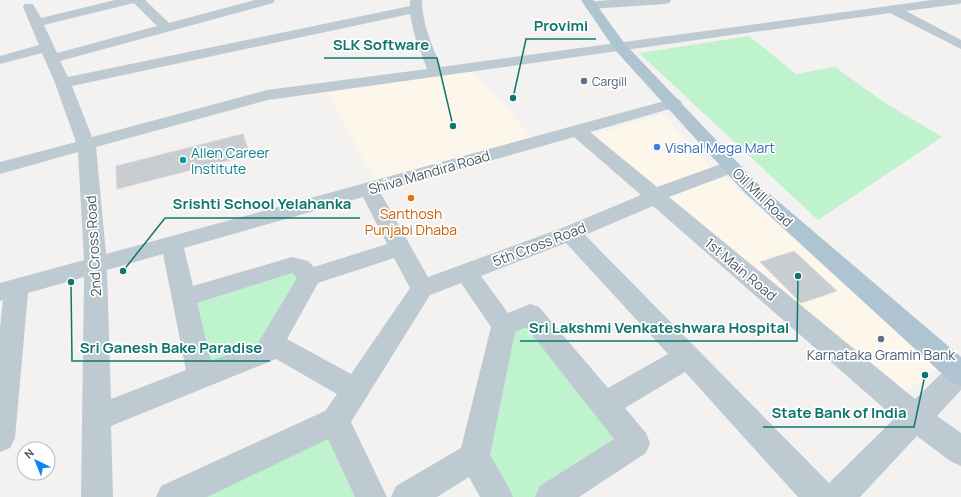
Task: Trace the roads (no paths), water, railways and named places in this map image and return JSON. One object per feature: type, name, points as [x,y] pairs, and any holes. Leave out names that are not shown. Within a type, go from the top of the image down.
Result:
[{"type":"main road","name":"Oil Mill Road","points":[[588,2],[620,47],[674,103],[751,188],[960,374]]},
{"type":"street","points":[[38,23],[130,0]]},
{"type":"street","points":[[138,0],[166,28]]},
{"type":"street","points":[[224,0],[237,9]]},
{"type":"street","points":[[0,60],[50,53],[166,28],[269,0]]},
{"type":"street","points":[[588,2],[665,0]]},
{"type":"street","points":[[0,168],[267,95],[959,0]]},
{"type":"street","points":[[63,83],[416,4],[424,41],[436,72]]},
{"type":"street","name":"2nd Cross Road","points":[[29,7],[38,23],[63,83],[86,145],[96,265],[97,497]]},
{"type":"street","points":[[892,9],[961,44]]},
{"type":"street","name":"Shiva Mandira Road","points":[[8,290],[674,103]]},
{"type":"street","name":"1st Main Road","points":[[578,131],[916,418],[961,451]]},
{"type":"street","name":"5th Cross Road","points":[[422,289],[570,233],[654,196],[731,167]]},
{"type":"street","points":[[172,497],[335,421],[422,289],[368,190]]},
{"type":"street","points":[[570,233],[820,497]]},
{"type":"street","points":[[172,244],[201,377]]},
{"type":"street","points":[[97,418],[267,351],[310,277],[400,248]]},
{"type":"street","points":[[184,298],[292,265],[300,267],[310,277]]},
{"type":"street","points":[[466,272],[504,326],[474,457],[497,497]]},
{"type":"street","points":[[0,438],[8,290]]},
{"type":"street","points":[[504,326],[530,314],[635,442],[551,497]]},
{"type":"street","points":[[272,343],[356,390]]},
{"type":"street","points":[[605,405],[687,357]]},
{"type":"street","points":[[838,497],[960,374]]},
{"type":"street","points":[[335,421],[371,497]]},
{"type":"street","points":[[407,497],[474,457]]},
{"type":"place","name":"Cargill","points":[[584,81]]},
{"type":"place","name":"Provimi","points":[[513,98]]},
{"type":"place","name":"SLK Software","points":[[453,126]]},
{"type":"place","name":"Vishal Mega Mart","points":[[657,147]]},
{"type":"place","name":"Allen Career Institute","points":[[183,160]]},
{"type":"place","name":"Santhosh Punjabi Dhaba","points":[[411,198]]},
{"type":"place","name":"Srishti School Yelahanka","points":[[123,271]]},
{"type":"place","name":"Sri Lakshmi Venkateshwara Hospital","points":[[798,276]]},
{"type":"place","name":"Sri Ganesh Bake Paradise","points":[[71,282]]},
{"type":"place","name":"Karnataka Gramin Bank","points":[[881,339]]},
{"type":"place","name":"State Bank of India","points":[[925,375]]}]
